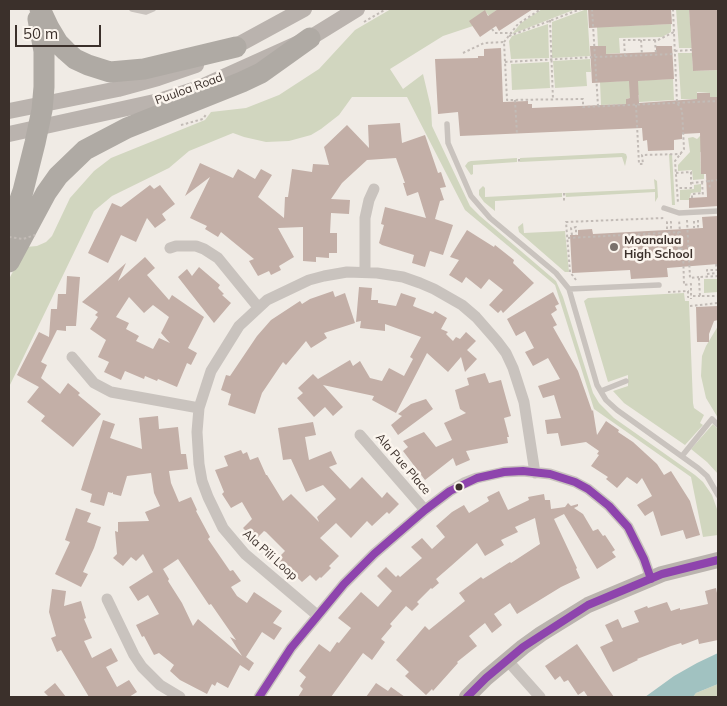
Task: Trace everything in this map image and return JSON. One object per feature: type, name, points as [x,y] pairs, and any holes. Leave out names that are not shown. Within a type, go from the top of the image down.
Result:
[{"type":"highway","points":[[9,231],[23,190],[42,105],[44,51],[36,9]]},
{"type":"highway","points":[[40,9],[58,43],[66,51],[88,65],[110,72],[144,69],[236,47]]},
{"type":"highway","points":[[9,262],[46,193],[58,176],[86,150],[127,128],[249,79],[261,73],[310,38]]},
{"type":"main road","name":"Puuloa Road","points":[[9,111],[158,78],[190,67],[236,47],[304,9]]},
{"type":"main road","name":"Puuloa Road","points":[[9,134],[159,101],[219,79],[310,38],[357,9]]},
{"type":"main road","points":[[467,697],[507,660],[541,634],[581,610],[611,595],[662,574],[718,560]]},
{"type":"street","points":[[365,272],[365,218],[369,200],[374,190]]},
{"type":"street","points":[[170,248],[182,245],[196,246],[218,258],[258,307]]},
{"type":"street","name":"Ala Pili Loop","points":[[317,615],[245,554],[223,528],[211,505],[202,480],[197,449],[197,432],[199,408],[209,377],[239,326],[258,307],[309,280],[336,274],[365,272],[403,277],[434,289],[462,305],[487,328],[506,353],[519,384],[524,402],[535,473]]},
{"type":"street","points":[[72,357],[94,382],[111,392],[199,408]]},
{"type":"street","name":"Ala Pue Place","points":[[360,435],[425,510]]},
{"type":"street","points":[[259,697],[277,668],[317,615],[358,570],[425,510],[450,491],[477,478],[504,472],[535,473],[550,474],[575,482],[599,496],[628,527],[635,538],[651,579]]},
{"type":"street","points":[[107,599],[130,648],[142,667],[160,685],[180,697]]},
{"type":"street","points":[[507,660],[540,697]]},
{"type":"lane","points":[[132,9],[146,12],[153,9]]},
{"type":"lane","points":[[447,124],[448,143],[471,196],[478,206],[556,273],[569,290],[597,385],[606,400],[616,410],[682,456],[707,476],[718,495]]},
{"type":"lane","points":[[664,208],[679,215],[718,211]]},
{"type":"lane","points":[[569,290],[660,285]]},
{"type":"lane","points":[[601,391],[626,381]]},
{"type":"lane","points":[[682,456],[712,419],[718,425]]},
{"type":"path","points":[[541,9],[518,24],[504,42],[507,100],[582,99],[583,107],[718,101]]},
{"type":"path","points":[[509,36],[581,9]]},
{"type":"path","points":[[592,9],[598,106]]},
{"type":"path","points":[[673,9],[677,103],[682,110],[684,149],[674,161],[680,232],[678,232],[679,251],[683,249],[684,285],[691,284],[691,297]]},
{"type":"path","points":[[550,20],[553,100]]},
{"type":"path","points":[[492,29],[495,33],[512,32]]},
{"type":"path","points":[[625,56],[624,40],[655,40],[674,32]]},
{"type":"path","points":[[641,40],[642,55]]},
{"type":"path","points":[[655,40],[656,55]]},
{"type":"path","points":[[463,53],[484,43],[504,42]]},
{"type":"path","points":[[675,51],[692,50]]},
{"type":"path","points":[[505,62],[675,54]]},
{"type":"path","points":[[515,100],[517,134]]},
{"type":"path","points":[[636,105],[639,164],[643,164],[642,155],[681,154]]},
{"type":"path","points":[[176,126],[204,119]]},
{"type":"path","points":[[675,173],[691,172],[691,188],[677,188]]},
{"type":"path","points":[[709,180],[710,189]]},
{"type":"path","points":[[691,183],[718,180]]},
{"type":"path","points":[[702,182],[703,197]]},
{"type":"path","points":[[564,193],[564,201]]},
{"type":"path","points":[[692,198],[692,194],[703,193]]},
{"type":"path","points":[[570,272],[566,222],[679,215]]},
{"type":"path","points":[[687,220],[690,278],[718,275]]},
{"type":"path","points":[[694,228],[694,220],[698,220],[698,228]]},
{"type":"path","points":[[572,236],[572,228],[576,227],[576,235]]},
{"type":"path","points":[[9,237],[24,239],[40,231]]},
{"type":"path","points":[[568,238],[678,232]]},
{"type":"path","points":[[716,264],[717,270],[707,270],[707,274],[718,275]]},
{"type":"path","points":[[699,277],[700,296]]},
{"type":"path","points":[[668,292],[688,291],[688,297],[691,297]]},
{"type":"path","points":[[691,297],[718,296]]},
{"type":"path","points":[[690,306],[718,303]]},
{"type":"green space","points":[[391,9],[498,9],[489,16],[485,11],[473,26],[443,36],[390,69],[403,89],[423,74],[431,108],[432,126],[470,206],[556,281],[563,297],[593,393],[599,403],[614,418],[703,482],[712,495],[717,509],[718,535],[703,537],[691,477],[594,409],[555,285],[465,210],[407,97],[352,97],[339,115],[321,129],[311,135],[289,141],[266,142],[233,133],[189,151],[169,168],[112,196],[94,211],[9,387],[9,279],[26,247],[37,246],[46,242],[52,236],[70,198],[94,171],[111,158],[205,120],[211,112],[246,108],[279,95],[319,69],[355,30]]},
{"type":"green space","points":[[542,9],[576,9],[512,34],[521,23]]},
{"type":"green space","points":[[587,9],[590,56],[552,58],[552,22]]},
{"type":"green space","points":[[676,9],[689,9],[692,48],[679,48]]},
{"type":"green space","points":[[548,24],[549,58],[511,59],[509,41],[512,36]]},
{"type":"green space","points":[[671,24],[671,32],[662,37],[619,38],[620,53],[606,54],[605,46],[598,46],[597,27]]},
{"type":"green space","points":[[678,53],[692,53],[693,71],[718,70],[718,97],[710,97],[710,93],[697,92],[697,99],[681,99]]},
{"type":"green space","points":[[590,59],[591,72],[586,72],[587,86],[555,88],[553,61]]},
{"type":"green space","points":[[549,62],[550,88],[512,90],[511,64]]},
{"type":"green space","points":[[673,79],[674,100],[639,102],[639,95],[630,95],[630,98],[626,99],[626,104],[601,105],[600,82]]},
{"type":"green space","points":[[718,135],[718,151],[700,152],[701,174],[704,174],[704,179],[693,180],[692,170],[678,171],[678,165],[690,152],[688,138],[693,137],[697,139],[700,136]]},
{"type":"green space","points":[[623,153],[627,157],[625,166],[622,157],[520,162],[520,158]]},
{"type":"green space","points":[[669,154],[672,154],[675,205],[672,205]]},
{"type":"green space","points":[[517,158],[517,162],[473,165],[473,174],[471,175],[465,166],[471,161]]},
{"type":"green space","points":[[654,179],[657,181],[658,197],[655,202],[655,192],[566,197],[565,193],[655,189]]},
{"type":"green space","points":[[701,184],[701,192],[691,193],[689,200],[680,200],[680,190],[694,189],[694,185]]},
{"type":"green space","points":[[483,186],[485,188],[485,197],[562,193],[562,197],[495,201],[495,211],[479,195],[479,190]]},
{"type":"green space","points":[[523,223],[524,233],[565,231],[569,272],[565,272],[519,232],[518,227]]},
{"type":"green space","points":[[704,279],[718,279],[718,292],[704,293]]},
{"type":"green space","points":[[684,293],[685,301],[689,301],[693,403],[694,408],[704,415],[700,423],[703,425],[685,445],[624,403],[613,391],[628,386],[628,375],[608,382],[584,301],[588,298]]},
{"type":"green space","points":[[718,326],[718,418],[706,398],[701,376],[702,356]]},
{"type":"green space","points":[[713,424],[718,429],[718,474],[691,449]]},
{"type":"green space","points":[[718,684],[718,697],[693,697],[696,693]]},
{"type":"water","points":[[718,653],[718,684],[696,693],[693,697],[645,697],[674,676]]},
{"type":"building","points":[[498,9],[533,9],[499,31],[496,26],[480,37],[469,21],[485,10],[488,16]]},
{"type":"building","points":[[588,9],[671,9],[672,24],[589,28]]},
{"type":"building","points":[[689,9],[718,9],[718,70],[693,71]]},
{"type":"building","points":[[590,46],[606,46],[606,54],[656,52],[656,46],[672,46],[674,79],[638,81],[639,103],[697,99],[697,93],[710,93],[710,97],[718,97],[718,206],[689,208],[689,198],[707,197],[706,174],[701,174],[700,133],[682,134],[682,139],[674,140],[674,150],[648,151],[647,140],[643,141],[642,128],[460,136],[458,112],[438,114],[435,59],[478,58],[478,56],[484,56],[484,49],[501,48],[503,102],[528,101],[528,104],[532,104],[532,108],[626,104],[626,99],[630,98],[629,81],[592,83]]},
{"type":"building","points":[[400,123],[402,143],[425,135],[438,173],[441,172],[446,187],[440,188],[444,200],[440,201],[435,219],[453,225],[443,255],[430,251],[425,267],[412,263],[414,255],[379,243],[384,225],[381,224],[385,207],[426,218],[418,192],[407,196],[403,183],[405,183],[396,158],[367,160],[342,183],[331,199],[350,200],[349,214],[331,213],[330,233],[337,233],[337,253],[329,253],[329,258],[316,257],[316,262],[303,261],[303,227],[278,228],[294,257],[279,266],[281,270],[271,275],[269,271],[258,276],[249,261],[254,259],[221,232],[218,237],[205,229],[207,226],[190,218],[210,177],[185,196],[200,163],[233,178],[238,169],[255,179],[261,169],[272,175],[258,197],[284,218],[285,197],[288,197],[292,169],[312,172],[313,164],[329,165],[324,147],[347,125],[369,148],[368,125]]},
{"type":"building","points":[[150,185],[154,189],[160,185],[175,204],[162,214],[166,220],[155,228],[147,218],[136,242],[121,235],[108,263],[88,253],[112,203],[121,207]]},
{"type":"building","points":[[718,216],[718,264],[667,268],[668,277],[631,279],[630,270],[572,273],[570,235],[578,235],[578,230],[592,229],[593,234],[703,228],[702,217]]},
{"type":"building","points":[[467,230],[494,247],[495,245],[514,260],[513,263],[534,283],[503,313],[501,310],[498,313],[489,305],[503,290],[489,279],[481,289],[466,277],[462,283],[449,275],[459,260],[450,257]]},
{"type":"building","points":[[145,257],[155,268],[147,275],[169,300],[172,295],[204,317],[188,348],[197,353],[191,365],[187,363],[177,387],[158,379],[157,381],[145,376],[144,379],[125,371],[121,380],[104,372],[109,362],[98,357],[106,340],[90,329],[98,317],[95,315],[98,312],[82,302],[126,263],[118,281]],"holes":[[[129,297],[144,313],[153,305],[169,317],[161,333],[170,343],[159,338],[153,349],[136,341],[139,336],[126,329],[129,323],[116,317]]]},
{"type":"building","points":[[199,267],[220,285],[218,288],[224,294],[222,295],[231,303],[214,323],[178,277],[187,269],[192,276]]},
{"type":"building","points":[[67,276],[80,277],[76,326],[66,326],[66,331],[57,330],[41,362],[47,365],[41,378],[60,394],[68,383],[80,393],[78,395],[101,414],[73,447],[41,421],[45,416],[27,402],[39,387],[17,375],[39,332],[49,337],[51,309],[57,309],[58,294],[66,294]]},
{"type":"building","points":[[359,287],[372,288],[371,300],[378,300],[378,303],[396,306],[401,293],[416,298],[413,306],[433,314],[435,311],[447,318],[441,329],[448,332],[446,334],[453,341],[456,337],[460,339],[466,332],[476,341],[467,350],[477,359],[465,372],[461,357],[448,372],[427,353],[396,413],[372,400],[374,396],[323,385],[343,407],[333,416],[325,407],[314,417],[297,398],[303,393],[298,388],[313,374],[318,379],[350,360],[353,366],[360,361],[370,378],[382,381],[389,368],[404,376],[413,359],[410,357],[421,337],[385,324],[385,331],[360,328],[361,321],[356,322]]},
{"type":"building","points":[[333,291],[335,297],[345,293],[355,323],[324,333],[327,338],[311,348],[306,341],[286,365],[283,362],[262,393],[255,414],[228,405],[231,394],[221,390],[226,375],[230,376],[257,336],[271,320],[300,301],[302,304],[310,299]]},
{"type":"building","points":[[553,292],[559,304],[555,306],[557,310],[551,314],[557,325],[553,327],[578,371],[593,410],[597,435],[606,421],[657,464],[664,475],[671,471],[690,501],[700,535],[686,539],[683,530],[661,536],[653,511],[645,516],[637,505],[652,496],[642,478],[637,484],[627,477],[617,488],[606,479],[608,477],[591,466],[599,455],[597,454],[599,451],[586,442],[561,446],[558,433],[547,434],[545,420],[561,418],[554,395],[543,398],[538,386],[560,379],[548,358],[533,366],[525,352],[534,348],[525,331],[516,336],[507,319]]},
{"type":"building","points":[[718,306],[718,320],[714,321],[709,334],[709,342],[697,342],[696,307]]},
{"type":"building","points":[[485,373],[489,383],[501,380],[511,416],[504,418],[509,437],[507,437],[508,443],[466,451],[470,460],[456,466],[453,458],[425,480],[403,451],[408,447],[403,441],[424,432],[436,447],[452,440],[444,423],[466,413],[460,409],[455,390],[469,385],[467,378]]},
{"type":"building","points":[[426,399],[433,409],[398,435],[391,425],[402,416],[398,414],[411,404]]},
{"type":"building","points":[[158,416],[159,429],[178,427],[181,454],[186,454],[188,469],[169,471],[171,483],[179,502],[191,497],[210,537],[208,539],[230,571],[233,570],[241,581],[231,587],[237,596],[247,603],[254,592],[282,611],[273,623],[282,628],[274,640],[262,632],[246,657],[254,663],[249,671],[240,665],[228,688],[217,682],[215,686],[212,684],[207,694],[180,680],[170,671],[174,665],[159,653],[154,655],[136,625],[159,614],[148,595],[138,601],[129,587],[153,572],[143,554],[136,561],[131,557],[123,566],[113,558],[117,554],[115,531],[118,532],[118,522],[149,521],[145,512],[160,506],[154,493],[151,473],[127,476],[121,496],[108,492],[104,506],[90,502],[92,494],[81,490],[103,420],[115,424],[110,438],[142,449],[139,418]],"holes":[[[178,559],[209,605],[211,604],[236,640],[230,637],[242,656],[198,619],[193,626],[163,569]]]},
{"type":"building","points":[[313,422],[316,435],[305,437],[309,460],[331,451],[337,464],[329,467],[350,489],[362,477],[382,498],[387,492],[399,504],[372,526],[367,521],[351,538],[336,523],[320,538],[339,556],[321,578],[316,581],[310,575],[302,582],[276,560],[285,551],[266,532],[264,531],[255,540],[243,528],[252,519],[242,502],[231,508],[222,494],[224,492],[215,470],[228,466],[224,456],[241,450],[243,454],[247,452],[250,460],[258,457],[266,475],[283,501],[291,494],[319,522],[317,517],[336,499],[323,485],[306,492],[291,459],[283,460],[278,428]]},
{"type":"building","points":[[499,491],[508,510],[529,500],[528,497],[544,494],[545,500],[550,500],[551,509],[565,507],[568,503],[571,506],[578,504],[574,508],[583,514],[593,531],[598,529],[603,536],[605,535],[615,550],[612,552],[616,557],[597,569],[564,514],[554,519],[580,578],[561,587],[517,614],[510,603],[494,614],[502,625],[492,633],[485,623],[469,636],[477,646],[457,662],[433,691],[432,689],[426,695],[405,676],[409,672],[396,660],[425,626],[429,630],[465,601],[459,593],[481,577],[483,579],[540,544],[535,518],[515,527],[518,532],[501,540],[504,545],[485,556],[477,543],[436,579],[439,583],[417,602],[419,604],[412,611],[406,606],[390,624],[392,626],[381,639],[385,642],[372,660],[363,653],[331,697],[298,697],[303,689],[300,686],[306,677],[299,671],[319,644],[330,652],[351,628],[338,618],[361,592],[378,607],[392,591],[377,576],[386,567],[396,577],[398,575],[400,577],[422,558],[411,547],[422,538],[432,549],[445,537],[436,526],[452,512],[464,505],[469,513],[489,501],[487,497]]},
{"type":"building","points":[[76,508],[91,513],[87,522],[101,527],[83,572],[88,574],[81,587],[55,574],[70,542],[65,540]]},
{"type":"building","points":[[716,588],[718,598],[718,640],[699,644],[698,639],[682,645],[681,643],[671,646],[637,659],[613,672],[600,647],[613,641],[605,625],[618,619],[622,628],[639,622],[634,611],[647,606],[648,608],[667,602],[671,611],[708,604],[705,591]]},
{"type":"building","points":[[52,589],[66,591],[64,606],[81,601],[86,618],[84,619],[92,638],[84,641],[92,658],[111,648],[118,661],[106,667],[117,687],[129,680],[137,692],[129,697],[89,697],[61,650],[57,652],[51,638],[56,636],[49,612]]},
{"type":"building","points":[[577,644],[614,697],[588,697],[584,691],[578,695],[568,680],[564,682],[560,676],[555,680],[545,666]]},
{"type":"building","points":[[55,683],[66,697],[49,697],[44,692]]},
{"type":"building","points":[[376,683],[388,691],[391,687],[405,697],[366,697]]},
{"type":"transit line","points":[[259,697],[291,648],[344,584],[374,554],[425,510],[450,491],[477,478],[504,472],[523,471],[550,474],[575,482],[588,489],[609,506],[628,527],[644,559],[651,579]]},
{"type":"transit line","points":[[467,697],[486,678],[523,647],[588,605],[662,574],[718,560]]},
{"type":"place","name":"Moanalua High School","points":[[614,247]]}]
